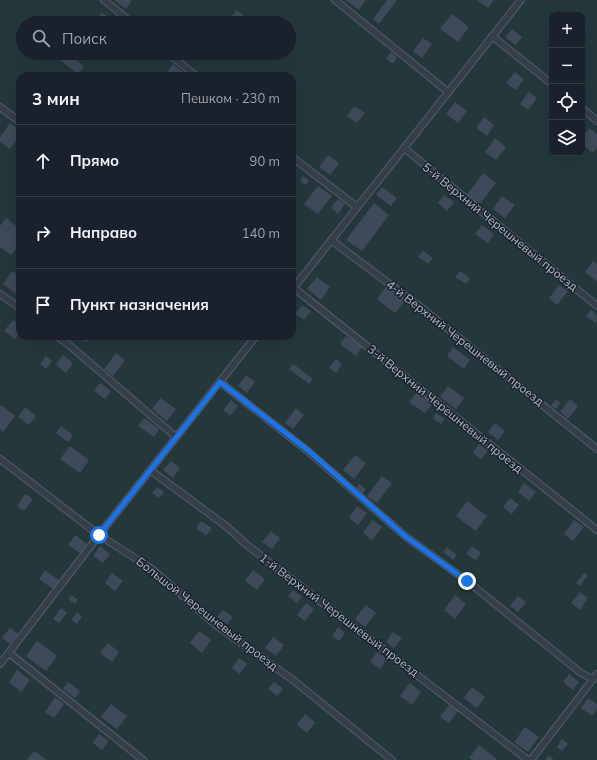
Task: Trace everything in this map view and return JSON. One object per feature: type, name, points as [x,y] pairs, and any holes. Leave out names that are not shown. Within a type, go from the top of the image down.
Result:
[{"type":"lane","points":[[104,0],[123,16]]},
{"type":"lane","points":[[335,0],[448,92]]},
{"type":"lane","points":[[296,285],[520,0]]},
{"type":"lane","points":[[492,36],[549,82]]},
{"type":"lane","points":[[177,60],[191,72]]},
{"type":"lane","points":[[0,107],[16,119]]},
{"type":"lane","points":[[585,110],[597,120]]},
{"type":"lane","name":"5-й Верхний Черешневый проезд","points":[[404,148],[597,306]]},
{"type":"lane","points":[[296,160],[357,207]]},
{"type":"lane","name":"4-й Верхний Черешневый проезд","points":[[331,240],[433,317],[597,449]]},
{"type":"lane","name":"3-й Верхний Черешневый проезд","points":[[296,291],[597,530]]},
{"type":"lane","points":[[0,294],[16,305]]},
{"type":"lane","points":[[62,340],[176,437]]},
{"type":"lane","points":[[0,664],[99,535],[253,340]]},
{"type":"lane","points":[[220,382],[310,452],[405,536],[467,581],[581,673],[595,676],[530,760]]},
{"type":"lane","name":"Большой Черешневый проезд","points":[[0,459],[99,535],[152,569],[216,625],[293,680],[392,760]]},
{"type":"lane","name":"1-й Верхний Черешневый проезд","points":[[150,470],[226,526],[247,545],[530,760]]},
{"type":"lane","points":[[9,652],[143,760]]},
{"type":"green space","points":[[0,0],[597,0],[597,760],[0,760]]},
{"type":"building","points":[[114,0],[132,0],[126,9]]},
{"type":"building","points":[[345,0],[366,0],[359,10]]},
{"type":"building","points":[[387,0],[397,0],[379,24],[373,19]]},
{"type":"building","points":[[477,0],[494,0],[488,8]]},
{"type":"building","points":[[236,10],[244,16],[232,16]]},
{"type":"building","points":[[102,12],[107,16],[99,16]]},
{"type":"building","points":[[452,14],[469,27],[458,42],[440,29]]},
{"type":"building","points":[[512,29],[522,37],[516,45],[505,37]]},
{"type":"building","points":[[423,38],[432,44],[422,58],[413,51]]},
{"type":"building","points":[[391,52],[397,57],[393,64],[386,59]]},
{"type":"building","points":[[76,60],[84,66],[80,72],[75,72],[61,61]]},
{"type":"building","points":[[173,64],[183,72],[167,72]]},
{"type":"building","points":[[515,72],[524,79],[516,90],[506,83]]},
{"type":"building","points":[[529,92],[537,98],[528,110],[520,104]]},
{"type":"building","points":[[455,102],[467,111],[458,123],[446,114]]},
{"type":"building","points":[[354,106],[365,113],[357,123],[347,116]]},
{"type":"building","points":[[484,117],[494,125],[487,136],[476,128]]},
{"type":"building","points":[[10,123],[16,127],[16,141],[10,149],[0,142],[0,137]]},
{"type":"building","points":[[589,128],[597,134],[597,148],[593,153],[585,146],[585,134]]},
{"type":"building","points":[[495,138],[506,147],[496,160],[485,152]]},
{"type":"building","points":[[328,155],[339,163],[330,175],[319,167]]},
{"type":"building","points":[[483,173],[496,183],[480,204],[467,195]]},
{"type":"building","points":[[303,176],[309,181],[306,185],[300,181]]},
{"type":"building","points":[[318,186],[332,196],[318,214],[304,204]]},
{"type":"building","points":[[382,187],[397,198],[391,206],[376,195]]},
{"type":"building","points":[[444,195],[454,202],[447,211],[438,203]]},
{"type":"building","points":[[502,196],[515,205],[505,218],[493,209]]},
{"type":"building","points":[[338,199],[345,204],[338,214],[331,208]]},
{"type":"building","points":[[374,203],[389,215],[362,251],[346,240]]},
{"type":"building","points":[[6,218],[16,226],[16,249],[11,255],[0,247],[0,226]]},
{"type":"building","points":[[482,225],[494,234],[488,243],[475,234]]},
{"type":"building","points":[[423,251],[433,258],[428,264],[418,257]]},
{"type":"building","points":[[593,261],[597,264],[597,282],[585,272]]},
{"type":"building","points":[[12,271],[16,274],[15,293],[3,284]]},
{"type":"building","points":[[460,271],[470,278],[466,284],[455,277]]},
{"type":"building","points":[[317,277],[330,287],[321,300],[307,289]]},
{"type":"building","points":[[559,285],[568,291],[557,305],[549,298]]},
{"type":"building","points":[[386,287],[405,301],[395,313],[377,299]]},
{"type":"building","points":[[302,305],[311,311],[304,320],[296,315]]},
{"type":"building","points":[[591,310],[597,315],[596,323],[586,316]]},
{"type":"building","points":[[13,320],[16,322],[15,339],[4,331]]},
{"type":"building","points":[[346,336],[362,347],[356,356],[340,344]]},
{"type":"building","points":[[453,347],[470,360],[464,369],[447,356]]},
{"type":"building","points":[[116,353],[125,360],[113,376],[104,369]]},
{"type":"building","points":[[63,355],[73,363],[66,373],[56,365]]},
{"type":"building","points":[[46,356],[52,361],[46,369],[40,364]]},
{"type":"building","points":[[336,359],[342,364],[336,373],[329,368]]},
{"type":"building","points":[[293,364],[313,379],[309,384],[289,369]]},
{"type":"building","points":[[246,375],[255,382],[247,393],[238,386]]},
{"type":"building","points":[[100,383],[111,391],[105,399],[94,391]]},
{"type":"building","points":[[448,386],[464,398],[456,409],[440,397]]},
{"type":"building","points":[[417,392],[432,404],[425,413],[409,402]]},
{"type":"building","points":[[160,398],[176,409],[167,421],[152,409]]},
{"type":"building","points":[[556,399],[560,403],[556,409],[551,406]]},
{"type":"building","points":[[570,399],[578,406],[568,419],[560,412]]},
{"type":"building","points":[[231,400],[238,406],[230,416],[223,410]]},
{"type":"building","points":[[1,405],[15,416],[3,432],[0,429]]},
{"type":"building","points":[[25,407],[36,416],[29,425],[18,417]]},
{"type":"building","points":[[296,408],[304,415],[293,429],[285,423]]},
{"type":"building","points":[[436,413],[445,419],[441,424],[433,418]]},
{"type":"building","points":[[144,418],[159,429],[154,437],[138,426]]},
{"type":"building","points":[[495,423],[505,431],[498,440],[488,432]]},
{"type":"building","points":[[61,426],[73,435],[68,442],[56,433]]},
{"type":"building","points":[[479,444],[488,451],[481,459],[473,453]]},
{"type":"building","points":[[70,446],[89,460],[80,473],[60,459]]},
{"type":"building","points":[[355,455],[366,463],[354,479],[343,470]]},
{"type":"building","points":[[171,461],[180,468],[173,478],[163,470]]},
{"type":"building","points":[[382,476],[392,483],[377,503],[367,496]]},
{"type":"building","points":[[524,483],[536,492],[529,501],[518,492]]},
{"type":"building","points":[[359,484],[366,489],[362,495],[355,490]]},
{"type":"building","points":[[157,487],[164,492],[159,498],[152,493]]},
{"type":"building","points":[[25,494],[33,499],[24,511],[17,506]]},
{"type":"building","points":[[510,498],[519,505],[512,514],[503,507]]},
{"type":"building","points":[[467,501],[487,516],[476,531],[456,516]]},
{"type":"building","points":[[357,506],[367,513],[358,525],[349,518]]},
{"type":"building","points":[[372,520],[382,527],[372,540],[363,533]]},
{"type":"building","points":[[574,520],[584,527],[573,541],[564,534]]},
{"type":"building","points":[[201,521],[212,528],[206,536],[196,528]]},
{"type":"building","points":[[271,531],[280,538],[272,549],[262,542]]},
{"type":"building","points":[[75,535],[87,544],[80,553],[68,545]]},
{"type":"building","points":[[100,546],[110,554],[103,563],[93,556]]},
{"type":"building","points":[[472,546],[481,553],[476,560],[466,554]]},
{"type":"building","points":[[447,547],[457,555],[453,560],[443,552]]},
{"type":"building","points":[[45,570],[60,581],[54,590],[39,579]]},
{"type":"building","points":[[253,570],[265,579],[257,590],[245,581]]},
{"type":"building","points":[[112,573],[123,581],[115,591],[105,583]]},
{"type":"building","points":[[584,573],[588,575],[580,586],[576,583]]},
{"type":"building","points":[[293,590],[302,597],[297,603],[288,596]]},
{"type":"building","points":[[580,592],[588,598],[580,610],[571,603]]},
{"type":"building","points":[[71,595],[78,600],[75,604],[68,599]]},
{"type":"building","points":[[455,595],[466,604],[455,619],[444,610]]},
{"type":"building","points":[[518,596],[526,602],[518,612],[510,606]]},
{"type":"building","points":[[306,603],[314,609],[305,621],[297,615]]},
{"type":"building","points":[[366,605],[376,613],[365,627],[355,619]]},
{"type":"building","points":[[61,608],[67,613],[59,623],[53,619]]},
{"type":"building","points":[[223,610],[233,617],[227,624],[217,617]]},
{"type":"building","points":[[77,612],[82,617],[77,624],[71,620]]},
{"type":"building","points":[[338,627],[345,633],[339,641],[332,636]]},
{"type":"building","points":[[10,628],[18,634],[10,644],[2,638]]},
{"type":"building","points":[[199,631],[211,640],[202,653],[190,643]]},
{"type":"building","points":[[393,632],[402,638],[394,648],[386,642]]},
{"type":"building","points":[[273,637],[284,645],[276,656],[265,648]]},
{"type":"building","points":[[37,641],[57,656],[46,671],[26,656]]},
{"type":"building","points":[[108,643],[119,652],[112,662],[100,653]]},
{"type":"building","points":[[377,652],[387,659],[380,669],[370,662]]},
{"type":"building","points":[[239,658],[247,664],[240,674],[232,668]]},
{"type":"building","points":[[17,670],[30,680],[21,692],[9,682]]},
{"type":"building","points":[[569,674],[579,682],[573,690],[563,682]]},
{"type":"building","points":[[68,682],[80,691],[75,698],[63,689]]},
{"type":"building","points":[[274,682],[283,689],[277,696],[268,689]]},
{"type":"building","points":[[410,683],[421,692],[412,705],[400,696]]},
{"type":"building","points":[[472,687],[485,697],[477,708],[464,698]]},
{"type":"building","points":[[55,697],[64,704],[54,718],[45,712]]},
{"type":"building","points":[[588,698],[597,704],[597,709],[592,716],[581,708]]},
{"type":"building","points":[[111,704],[127,716],[117,729],[101,717]]},
{"type":"building","points":[[449,705],[458,711],[449,723],[440,717]]},
{"type":"building","points":[[305,714],[315,722],[307,733],[297,725]]},
{"type":"building","points":[[525,727],[539,737],[528,752],[514,742]]},
{"type":"building","points":[[99,734],[109,741],[102,750],[93,743]]},
{"type":"building","points":[[562,739],[568,744],[562,751],[557,747]]},
{"type":"building","points":[[479,745],[497,759],[472,760],[469,758]]},
{"type":"building","points":[[34,751],[47,760],[27,760]]},
{"type":"building","points":[[549,756],[554,760],[545,760]]},
{"type":"route","points":[[99,535],[220,382],[310,452],[405,536],[467,581]]}]
